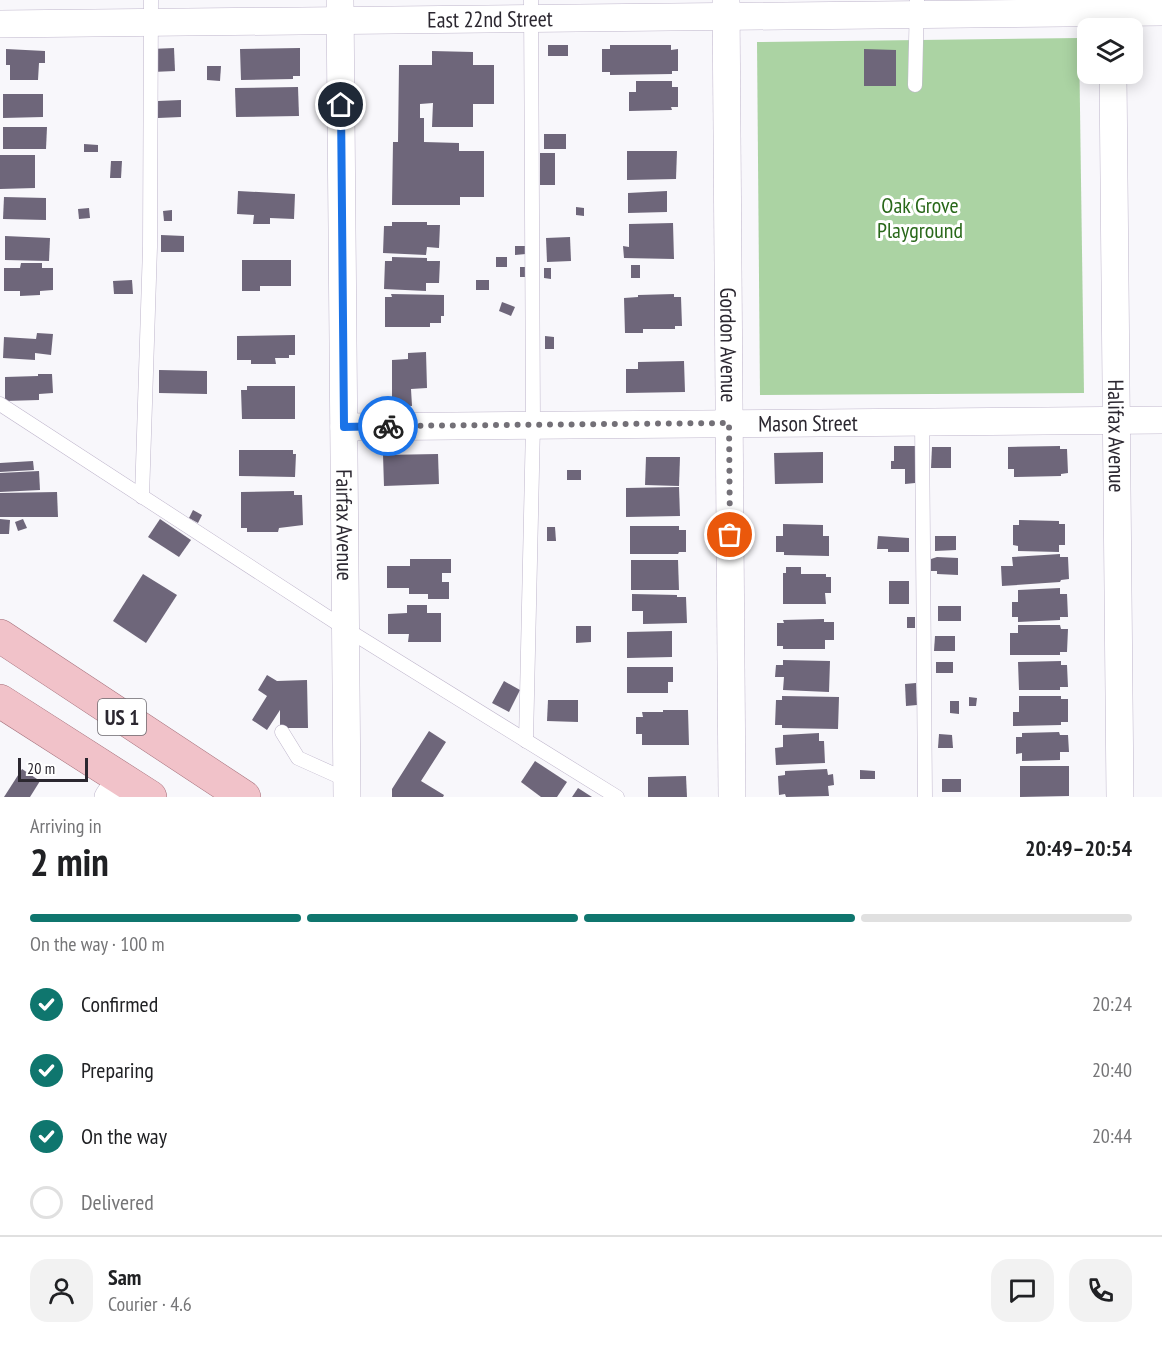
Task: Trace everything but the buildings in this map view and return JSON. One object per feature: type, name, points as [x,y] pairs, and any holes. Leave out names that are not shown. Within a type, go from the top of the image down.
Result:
[{"type":"main road","name":"US 1","points":[[0,636],[244,797]]},
{"type":"main road","name":"US 1","points":[[0,701],[114,788],[150,797]]},
{"type":"street","name":"East 22nd Street","points":[[0,24],[151,11],[917,7],[1113,14],[1162,12]]},
{"type":"street","name":"Gordon Avenue","points":[[726,8],[732,797]]},
{"type":"street","name":"Fairfax Avenue","points":[[340,10],[347,789]]},
{"type":"street","name":"Halifax Avenue","points":[[1113,84],[1120,797]]},
{"type":"street","name":"Mason Street","points":[[344,427],[1162,420]]},
{"type":"lane","points":[[915,85],[917,7]]},
{"type":"lane","points":[[526,741],[533,424],[531,9]]},
{"type":"lane","points":[[142,496],[150,247],[151,11]]},
{"type":"lane","points":[[0,404],[346,628],[617,797]]},
{"type":"lane","points":[[922,421],[925,797]]},
{"type":"lane","points":[[282,732],[298,758],[347,789]]},
{"type":"green space","name":"Oak Grove Playground","points":[[1077,38],[1084,393],[760,395],[757,42]]},
{"type":"way so far","points":[[388,426],[729,423],[730,535]]},
{"type":"route","points":[[341,105],[344,427],[388,426]]}]
